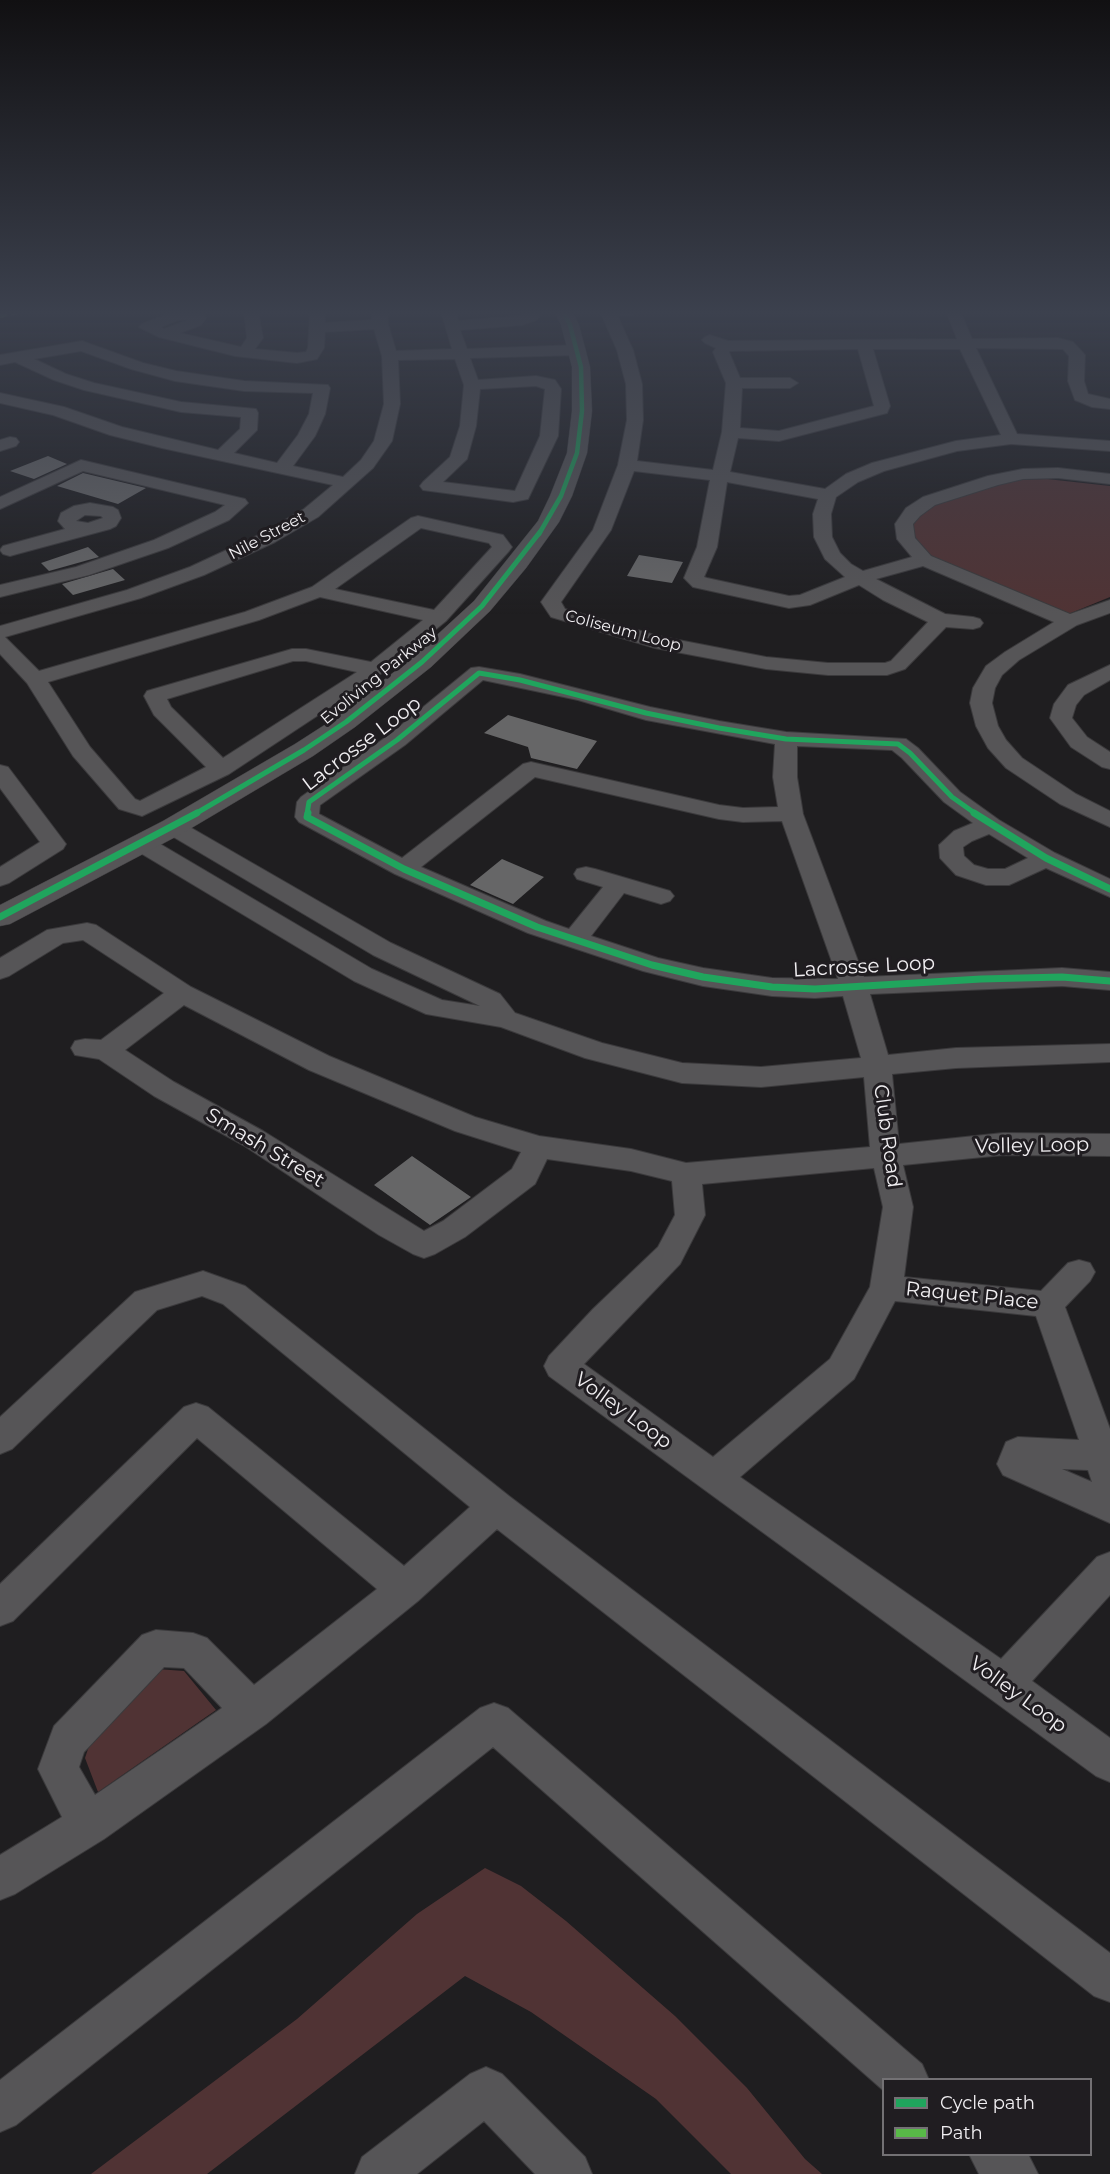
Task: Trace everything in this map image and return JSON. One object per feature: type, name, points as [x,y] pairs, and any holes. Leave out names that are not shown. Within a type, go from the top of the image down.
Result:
[{"type":"street","points":[[62,412],[116,432],[347,483]]},
{"type":"street","points":[[222,456],[248,430],[250,413],[244,412]]},
{"type":"street","points":[[282,468],[306,436],[316,412]]},
{"type":"street","name":"Nile Street","points":[[0,632],[134,594],[197,571],[267,538],[311,513],[367,464],[383,441],[390,412]]},
{"type":"street","points":[[469,412],[468,426],[458,459],[429,486],[504,498],[522,495],[549,436],[551,412]]},
{"type":"street","name":"Evoliving Parkway","points":[[0,917],[173,827],[257,779],[346,722],[422,662],[482,606],[548,522],[561,496],[577,453],[580,412]]},
{"type":"street","name":"Coliseum Loop","points":[[635,412],[627,465],[602,530],[551,602],[558,614],[655,642],[766,663],[828,669],[887,669],[898,664],[941,620]]},
{"type":"street","points":[[732,412],[731,432],[722,476],[713,504],[707,547],[694,578],[700,583],[789,602],[803,601],[859,578],[924,560]]},
{"type":"street","points":[[731,432],[779,436],[868,412]]},
{"type":"street","points":[[996,412],[1011,439]]},
{"type":"street","points":[[0,439],[10,442],[0,446]]},
{"type":"street","points":[[973,623],[941,620],[859,578],[832,555],[823,537],[822,514],[828,495],[852,478],[899,460],[956,446],[1011,439],[1110,446]]},
{"type":"street","points":[[0,504],[81,465],[239,503],[222,516],[161,544],[82,571],[0,591]]},
{"type":"street","points":[[627,465],[722,476],[828,495]]},
{"type":"street","points":[[1070,621],[924,560],[906,539],[904,525],[913,512],[929,501],[966,487],[1023,474],[1058,473],[1110,479]]},
{"type":"street","points":[[0,642],[35,679],[81,752],[127,804],[142,809],[154,805],[221,769],[375,669],[439,617],[502,547],[496,539],[418,522],[319,591],[252,616],[35,679]]},
{"type":"street","points":[[5,546],[59,538],[85,528]]},
{"type":"street","points":[[5,546],[35,582]]},
{"type":"street","points":[[319,591],[439,617]]},
{"type":"street","points":[[1110,606],[1070,621],[1012,656],[994,671],[984,688],[981,703],[987,726],[996,743],[1014,763],[1059,794],[1110,820]]},
{"type":"street","points":[[221,769],[162,710],[155,696],[292,655],[306,655],[375,669]]},
{"type":"street","points":[[1110,671],[1076,690],[1065,704],[1061,718],[1079,742],[1110,762]]},
{"type":"street","name":"Lacrosse Loop","points":[[1110,889],[1046,858],[991,825],[952,797],[910,753],[898,744],[786,739],[646,713],[584,694],[479,673],[397,740],[309,802],[307,817],[404,868],[537,927],[652,965],[703,977],[772,987],[815,989],[981,979],[1062,977],[1110,981]]},
{"type":"street","name":"Club Road","points":[[714,1478],[842,1369],[886,1288],[898,1207],[886,1157],[877,1065],[854,987],[791,814],[784,777],[786,739]]},
{"type":"street","points":[[404,868],[531,769],[719,812],[791,814]]},
{"type":"street","points":[[0,772],[54,844],[0,878]]},
{"type":"street","points":[[991,825],[963,836],[951,845],[952,858],[965,870],[986,878],[1009,877],[1046,858]]},
{"type":"street","points":[[173,827],[382,949],[490,1000],[505,1019]]},
{"type":"street","points":[[167,858],[195,841]]},
{"type":"street","points":[[141,843],[363,975],[436,1008],[505,1019],[595,1051],[682,1073],[761,1077],[999,1056],[1110,1053]]},
{"type":"street","points":[[586,874],[662,896]]},
{"type":"street","points":[[574,940],[619,883]]},
{"type":"street","points":[[272,921],[301,903]]},
{"type":"street","points":[[0,970],[56,936],[87,931],[182,993],[319,1063],[465,1124],[538,1147],[631,1160],[686,1174]]},
{"type":"street","name":"Smash Street","points":[[182,993],[95,1049],[253,1138],[390,1227],[424,1258],[454,1229],[524,1176],[538,1147]]},
{"type":"street","name":"Volley Loop","points":[[1110,1145],[1003,1144],[886,1157],[686,1174],[690,1215],[669,1255],[605,1318],[551,1360],[612,1401],[714,1478],[1110,1762]]},
{"type":"street","points":[[1048,1304],[1079,1272]]},
{"type":"street","points":[[0,1439],[146,1301],[203,1283],[234,1295],[496,1507],[1110,1980]]},
{"type":"street","name":"Raquet Place","points":[[886,1288],[1048,1304],[1081,1392],[1105,1470]]},
{"type":"street","points":[[0,1609],[196,1417],[405,1589]]},
{"type":"street","points":[[1105,1470],[1018,1452],[1015,1464],[1110,1507]]},
{"type":"street","points":[[0,1879],[89,1824],[252,1711],[405,1589],[496,1507]]},
{"type":"street","points":[[1004,1684],[1110,1569]]},
{"type":"street","points":[[89,1824],[58,1769],[68,1740],[156,1648],[193,1651],[252,1711]]},
{"type":"street","points":[[0,2109],[494,1722],[905,2078]]},
{"type":"street","points":[[379,2174],[486,2090],[568,2174]]},
{"type":"street","points":[[994,2156],[1014,2174]]},
{"type":"shaded area","points":[[1047,479],[1110,486],[1110,597],[1071,613],[1062,614],[927,559],[911,538],[909,525],[935,501],[1012,480]]},
{"type":"shaded area","points":[[157,1669],[184,1671],[216,1710],[98,1792],[85,1758],[92,1737]]},
{"type":"shaded area","points":[[485,1868],[521,1886],[566,1921],[675,2016],[747,2088],[805,2159],[822,2174],[731,2174],[656,2099],[531,2012],[465,1976],[207,2174],[91,2174],[297,2019],[417,1914]]},
{"type":"building","points":[[48,456],[67,464],[34,479],[10,471]]},
{"type":"building","points":[[83,473],[146,488],[118,504],[57,486]]},
{"type":"building","points":[[88,547],[99,557],[49,571],[41,563]]},
{"type":"building","points":[[639,555],[683,562],[672,583],[627,576]]},
{"type":"building","points":[[113,569],[125,580],[73,595],[62,584]]},
{"type":"building","points":[[508,715],[597,741],[577,769],[531,758],[528,747],[484,733]]},
{"type":"building","points":[[502,859],[544,877],[513,904],[470,885]]},
{"type":"building","points":[[412,1156],[471,1197],[430,1225],[374,1185]]},
{"type":"cycle path","points":[[0,917],[173,827],[304,750],[346,722],[422,662],[482,606],[548,522],[561,496],[577,453],[582,412]]},
{"type":"cycle path","points":[[1110,889],[1046,858],[991,825],[952,797],[910,753],[898,744],[786,739],[719,728],[646,713],[520,680],[479,673],[397,740],[309,802],[307,817],[404,869],[537,927],[652,965],[703,977],[772,987],[815,989],[981,979],[1062,977],[1110,981]]}]
